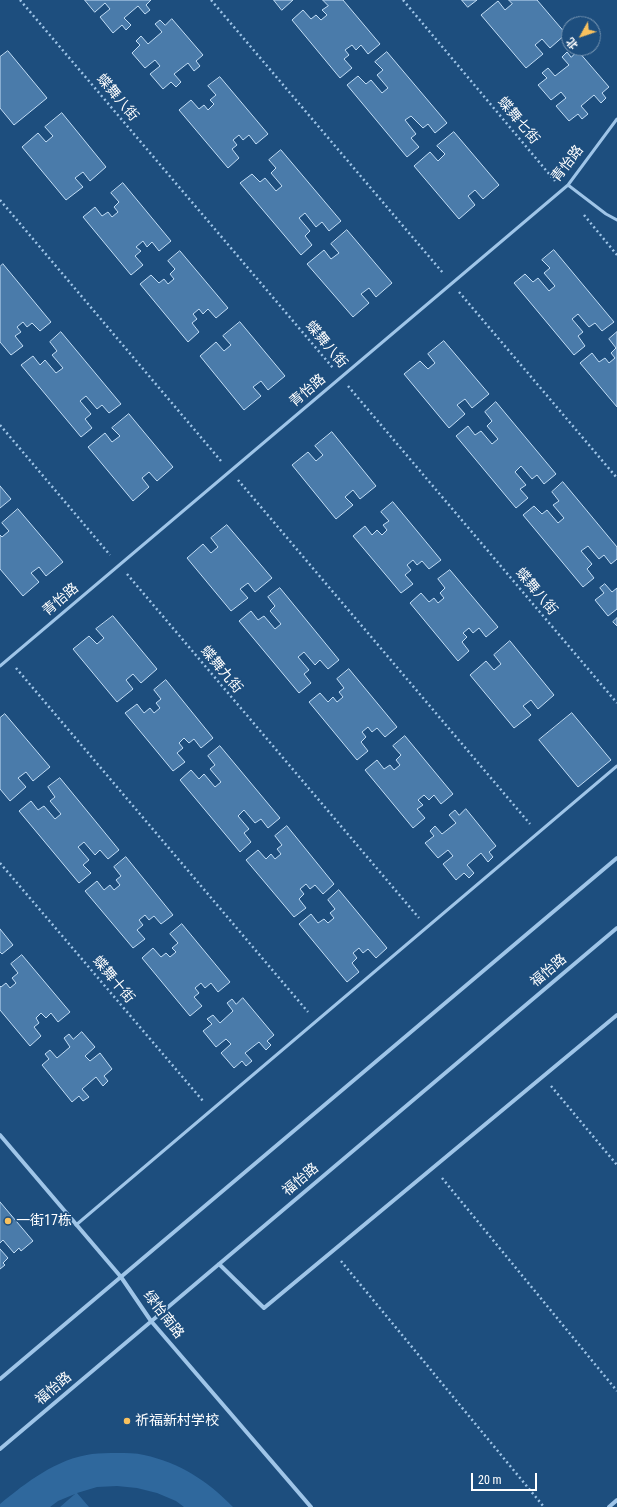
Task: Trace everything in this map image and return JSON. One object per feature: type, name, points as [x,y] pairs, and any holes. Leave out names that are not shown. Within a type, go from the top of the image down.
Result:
[{"type":"street","points":[[0,1379],[617,858]]},
{"type":"street","name":"福怡路","points":[[0,1449],[617,928]]},
{"type":"street","points":[[219,1264],[264,1308],[617,1015]]},
{"type":"street","name":"绿怡南路","points":[[0,1135],[121,1277],[152,1321],[311,1507]]},
{"type":"street","points":[[609,1507],[617,1500]]},
{"type":"lane","name":"青怡路","points":[[0,666],[568,185],[617,119]]},
{"type":"lane","points":[[568,185],[606,214],[617,220]]},
{"type":"lane","points":[[76,1225],[617,766]]},
{"type":"path","name":"蝶舞八街","points":[[20,0],[617,703]]},
{"type":"path","points":[[211,0],[617,478]]},
{"type":"path","name":"蝶舞七街","points":[[403,0],[562,190]]},
{"type":"path","points":[[0,200],[538,833]]},
{"type":"path","points":[[582,213],[617,254]]},
{"type":"path","name":"蝶舞九街","points":[[0,425],[427,927]]},
{"type":"path","points":[[8,659],[316,1022]]},
{"type":"path","name":"蝶舞十街","points":[[0,863],[211,1111]]},
{"type":"path","points":[[543,1076],[617,1165]]},
{"type":"path","points":[[434,1167],[617,1391]]},
{"type":"path","points":[[332,1251],[544,1507]]},
{"type":"shaded area","points":[[134,1453],[157,1458],[181,1468],[193,1474],[214,1489],[233,1507],[184,1507],[176,1501],[157,1493],[137,1488],[117,1486],[97,1487],[77,1493],[89,1507],[60,1507],[75,1494],[58,1501],[50,1507],[0,1507],[0,1504],[31,1480],[54,1466],[79,1457],[95,1454]]},
{"type":"building","points":[[85,0],[151,0],[146,5],[150,10],[145,14],[138,6],[124,18],[131,25],[126,30],[122,25],[113,33],[100,17],[110,9],[105,3],[95,12]]},
{"type":"building","points":[[274,0],[293,0],[282,10]]},
{"type":"building","points":[[323,0],[343,0],[380,44],[368,54],[361,45],[356,50],[352,45],[345,50],[349,55],[344,59],[352,68],[340,78],[292,20],[303,10],[311,19],[316,15],[321,20],[327,15],[322,10],[328,6]]},
{"type":"building","points":[[462,0],[477,0],[468,7]]},
{"type":"building","points":[[509,0],[537,0],[561,28],[561,38],[550,48],[542,39],[535,45],[543,54],[526,68],[481,15],[498,1],[505,10],[512,4]]},
{"type":"building","points":[[172,19],[203,55],[196,61],[200,66],[194,71],[188,63],[174,74],[181,82],[176,87],[171,82],[163,89],[150,74],[160,66],[155,60],[145,68],[132,53],[140,45],[136,41],[141,36],[148,44],[162,32],[155,24],[160,20],[165,25]]},
{"type":"building","points":[[8,51],[47,98],[14,125],[0,108],[0,57]]},
{"type":"building","points":[[387,52],[447,123],[435,133],[428,124],[423,128],[411,116],[405,120],[416,134],[411,138],[419,147],[407,157],[347,85],[358,76],[366,84],[371,80],[382,93],[388,88],[377,75],[383,70],[375,62]]},
{"type":"building","points":[[582,56],[609,87],[602,93],[606,98],[601,103],[594,95],[581,106],[588,114],[582,119],[578,114],[569,121],[556,106],[566,98],[561,92],[551,100],[538,85],[547,78],[542,73],[548,68],[555,76],[569,65],[562,57]]},
{"type":"building","points":[[220,77],[268,134],[256,144],[249,135],[243,140],[239,135],[233,140],[237,145],[232,149],[239,158],[228,168],[179,110],[191,100],[199,109],[204,105],[208,110],[214,104],[210,100],[216,95],[208,86]]},
{"type":"building","points":[[62,113],[106,167],[90,181],[83,172],[75,178],[83,187],[66,200],[22,147],[38,133],[46,142],[53,136],[45,127]]},
{"type":"building","points":[[454,132],[499,185],[483,199],[475,190],[468,196],[475,205],[459,219],[414,166],[430,152],[438,161],[445,154],[437,146]]},
{"type":"building","points":[[281,150],[341,221],[329,231],[322,222],[316,227],[305,213],[299,218],[310,231],[305,236],[312,245],[301,255],[240,183],[252,174],[260,182],[265,178],[276,191],[282,186],[271,173],[276,168],[269,160]]},
{"type":"building","points":[[123,183],[171,241],[159,251],[152,242],[147,247],[143,241],[136,247],[141,251],[135,256],[143,265],[131,275],[83,217],[95,207],[102,216],[108,212],[112,217],[118,212],[114,207],[119,202],[111,193]]},
{"type":"building","points":[[347,230],[392,283],[376,297],[369,288],[361,294],[369,303],[353,317],[307,264],[324,250],[331,259],[339,253],[331,244]]},
{"type":"building","points":[[554,250],[614,322],[602,331],[595,323],[589,327],[578,314],[572,319],[583,332],[578,336],[585,346],[574,355],[514,283],[525,274],[533,282],[538,278],[549,291],[555,286],[544,273],[550,268],[542,260]]},
{"type":"building","points":[[180,251],[228,308],[216,318],[208,309],[203,314],[199,309],[193,314],[197,319],[192,323],[199,332],[188,342],[140,284],[151,275],[159,283],[164,279],[168,284],[174,279],[170,274],[175,269],[168,261]]},
{"type":"building","points":[[3,264],[51,322],[40,331],[32,323],[27,327],[23,322],[17,327],[21,332],[15,336],[23,346],[11,355],[0,342],[0,267]]},
{"type":"building","points":[[240,322],[285,376],[268,390],[261,381],[253,387],[261,396],[244,410],[200,356],[216,342],[224,351],[231,345],[223,336]]},
{"type":"building","points":[[61,332],[121,404],[109,413],[102,405],[97,409],[86,396],[80,401],[91,414],[85,419],[92,428],[81,437],[21,365],[33,356],[40,365],[45,360],[56,373],[63,368],[52,355],[57,351],[50,342]]},
{"type":"building","points":[[617,332],[617,407],[580,363],[592,353],[599,362],[605,358],[609,363],[615,358],[611,353],[616,348],[609,339]]},
{"type":"building","points":[[444,341],[489,394],[472,408],[465,399],[457,405],[465,414],[449,428],[404,374],[420,361],[428,369],[435,363],[428,354]]},
{"type":"building","points":[[496,402],[556,474],[544,484],[537,475],[532,479],[521,466],[515,472],[526,485],[520,489],[528,498],[516,508],[456,436],[468,426],[475,435],[481,431],[492,444],[498,439],[487,426],[492,421],[485,412]]},
{"type":"building","points":[[129,414],[173,467],[157,481],[149,472],[142,478],[149,487],[133,501],[88,447],[105,433],[112,442],[120,436],[112,428]]},
{"type":"building","points":[[332,432],[376,486],[360,499],[353,490],[345,497],[353,505],[336,519],[292,465],[308,452],[316,461],[323,455],[315,446]]},
{"type":"building","points":[[563,482],[617,547],[617,559],[611,564],[604,555],[599,559],[588,546],[581,551],[592,564],[587,569],[594,578],[583,587],[523,515],[534,506],[542,514],[547,510],[558,523],[564,518],[553,505],[559,501],[552,492]]},
{"type":"building","points":[[0,486],[11,499],[0,508]]},
{"type":"building","points":[[393,502],[441,560],[429,569],[422,561],[417,565],[413,560],[407,565],[411,570],[405,575],[413,584],[401,593],[353,536],[365,526],[372,535],[377,530],[382,535],[387,530],[383,525],[389,521],[381,512]]},
{"type":"building","points":[[18,509],[63,562],[46,576],[39,567],[31,573],[39,582],[23,596],[0,569],[0,535],[2,537],[9,531],[2,523]]},
{"type":"building","points":[[227,525],[272,578],[255,592],[248,583],[240,589],[248,598],[231,611],[187,558],[203,544],[211,553],[218,547],[211,538]]},
{"type":"building","points":[[450,570],[498,627],[486,637],[479,628],[473,633],[469,628],[463,633],[467,637],[462,642],[469,651],[458,661],[410,603],[421,593],[429,602],[434,598],[438,603],[444,598],[440,593],[445,588],[438,579]]},
{"type":"building","points":[[605,584],[612,592],[617,588],[617,609],[608,616],[595,600],[604,593],[600,588]]},
{"type":"building","points":[[280,588],[339,660],[328,669],[320,660],[315,665],[304,652],[298,657],[309,670],[304,674],[311,683],[299,693],[239,621],[251,611],[258,620],[264,616],[275,629],[281,624],[270,611],[275,606],[268,597]]},
{"type":"building","points":[[113,616],[157,669],[141,683],[133,674],[126,680],[133,689],[117,702],[73,649],[89,636],[97,644],[104,638],[96,629]]},
{"type":"building","points":[[617,618],[617,626],[613,622]]},
{"type":"building","points":[[510,641],[554,695],[538,709],[531,700],[523,706],[531,715],[514,728],[470,675],[486,661],[494,670],[501,664],[494,655]]},
{"type":"building","points":[[349,669],[397,727],[385,737],[377,728],[372,732],[368,727],[362,732],[366,737],[361,742],[368,751],[357,760],[309,702],[320,693],[328,702],[333,697],[337,702],[343,697],[339,692],[344,688],[337,679]]},
{"type":"building","points":[[166,680],[213,738],[201,748],[194,739],[189,743],[184,738],[179,743],[183,748],[177,753],[185,762],[173,771],[125,713],[137,704],[144,713],[150,708],[154,713],[160,708],[156,703],[161,699],[154,690]]},
{"type":"building","points":[[572,713],[611,760],[578,787],[539,740]]},
{"type":"building","points":[[5,714],[50,767],[33,781],[26,772],[18,778],[26,787],[10,801],[0,789],[0,718]]},
{"type":"building","points":[[405,736],[453,794],[441,804],[434,795],[429,800],[424,795],[418,800],[423,805],[417,809],[425,818],[413,828],[365,770],[377,760],[384,769],[390,765],[394,770],[400,765],[396,760],[401,755],[393,746]]},
{"type":"building","points":[[220,746],[280,818],[268,828],[261,819],[255,823],[244,810],[238,816],[249,829],[244,833],[251,842],[240,852],[180,780],[191,770],[199,779],[204,774],[215,787],[221,782],[210,769],[215,765],[208,756]]},
{"type":"building","points":[[60,778],[119,850],[108,859],[100,850],[95,855],[84,842],[78,847],[89,860],[83,865],[91,873],[79,883],[19,811],[31,801],[38,810],[44,806],[55,819],[61,814],[50,801],[55,797],[48,787]]},
{"type":"building","points":[[466,809],[496,846],[489,852],[493,857],[488,862],[481,853],[467,865],[474,873],[469,878],[464,873],[456,880],[443,864],[453,856],[448,850],[438,858],[425,843],[434,836],[430,831],[435,826],[442,834],[456,823],[449,815],[455,810],[459,815]]},
{"type":"building","points":[[287,826],[334,884],[323,894],[315,885],[310,889],[306,884],[300,889],[304,894],[299,899],[306,908],[294,917],[246,860],[258,850],[266,859],[271,854],[275,859],[281,854],[277,849],[282,845],[275,836]]},
{"type":"building","points":[[126,857],[173,915],[161,924],[154,916],[149,920],[145,915],[139,920],[143,925],[137,930],[145,939],[133,948],[85,891],[97,881],[104,890],[110,885],[114,890],[120,885],[116,880],[121,876],[114,867]]},
{"type":"building","points":[[339,890],[387,948],[376,958],[368,949],[363,953],[359,948],[353,953],[357,958],[352,963],[359,972],[347,982],[299,924],[311,914],[318,923],[324,919],[328,923],[334,918],[330,913],[335,909],[328,900]]},
{"type":"building","points":[[182,924],[230,982],[218,992],[211,983],[205,988],[201,983],[195,988],[199,993],[194,997],[202,1006],[190,1016],[142,958],[153,948],[161,957],[166,953],[170,957],[176,952],[172,948],[178,943],[170,934]]},
{"type":"building","points":[[0,929],[13,945],[2,954],[0,952]]},
{"type":"building","points":[[22,955],[70,1012],[58,1022],[51,1013],[46,1018],[41,1013],[36,1018],[39,1023],[34,1027],[41,1036],[30,1046],[0,1010],[0,986],[1,987],[6,983],[10,988],[16,983],[12,978],[18,973],[11,964]]},
{"type":"building","points":[[243,998],[274,1035],[267,1041],[271,1045],[266,1050],[259,1042],[245,1053],[252,1061],[246,1066],[242,1061],[234,1068],[221,1053],[231,1044],[226,1039],[216,1047],[203,1031],[212,1024],[207,1019],[213,1015],[220,1023],[233,1011],[227,1003],[232,999],[236,1004]]},
{"type":"building","points":[[82,1032],[95,1047],[85,1056],[90,1061],[100,1053],[112,1069],[104,1076],[108,1081],[103,1086],[96,1077],[82,1089],[89,1097],[83,1101],[79,1096],[72,1102],[42,1065],[49,1059],[45,1054],[50,1050],[57,1058],[70,1047],[64,1038],[69,1034],[73,1039]]},
{"type":"building","name":"一街17栋","points":[[0,1202],[33,1241],[21,1251],[19,1248],[14,1253],[3,1240],[0,1243]]},
{"type":"building","name":"一街17栋","points":[[0,1249],[8,1258],[3,1263],[5,1265],[0,1269]]},
{"type":"place","name":"一街17栋","points":[[8,1221]]},
{"type":"place","name":"祈福新村学校","points":[[127,1421]]}]
